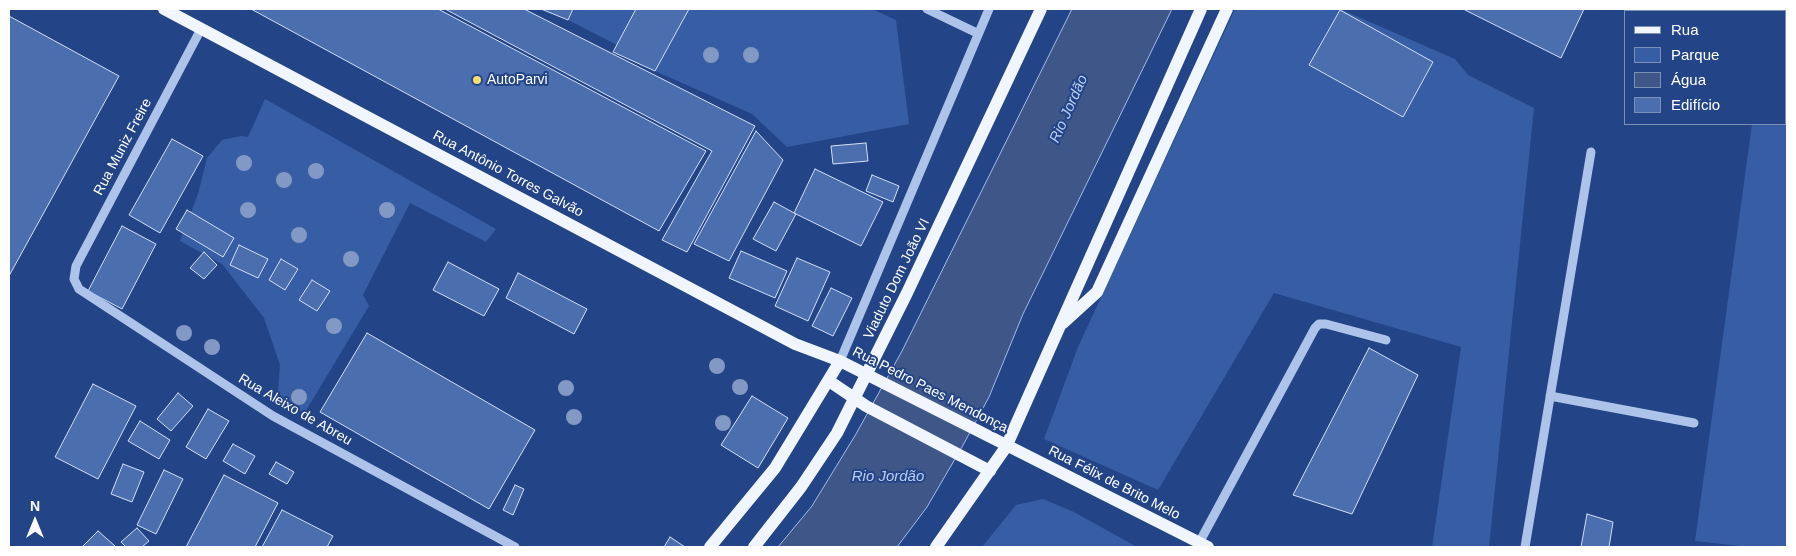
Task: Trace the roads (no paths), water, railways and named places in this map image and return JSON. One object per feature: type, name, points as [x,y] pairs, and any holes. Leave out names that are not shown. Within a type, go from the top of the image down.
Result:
[{"type":"main road","name":"Rua Antônio Torres Galvão","points":[[164,9],[795,344],[840,361]]},
{"type":"main road","name":"Viaduto Dom João VI","points":[[754,547],[801,487],[837,433],[907,293],[1041,9]]},
{"type":"main road","points":[[936,547],[1006,446],[1201,9]]},
{"type":"main road","points":[[1059,326],[1097,292],[1227,9]]},
{"type":"main road","points":[[710,547],[775,468],[840,361]]},
{"type":"main road","name":"Rua Pedro Paes Mendonça","points":[[840,361],[1006,446]]},
{"type":"main road","points":[[829,381],[866,406],[990,471]]},
{"type":"main road","name":"Rua Félix de Brito Melo","points":[[1006,446],[1203,545]]},
{"type":"street","points":[[928,9],[977,33]]},
{"type":"street","points":[[840,361],[977,33],[989,9]]},
{"type":"street","name":"Rua Muniz Freire","points":[[74,279],[76,266],[201,29]]},
{"type":"street","points":[[1524,547],[1591,152]]},
{"type":"street","name":"Rua Aleixo de Abreu","points":[[74,279],[79,289],[257,406],[515,547]]},
{"type":"street","points":[[1203,545],[1315,328],[1319,324],[1326,324],[1386,340]]},
{"type":"street","points":[[1550,396],[1694,423]]},
{"type":"water","name":"Rio Jordão","points":[[1072,9],[1172,9],[1023,314],[989,397],[962,447],[927,507],[897,547],[778,547],[812,506],[856,434],[902,351]]},
{"type":"place","name":"AutoParvi","points":[[477,80]]}]
